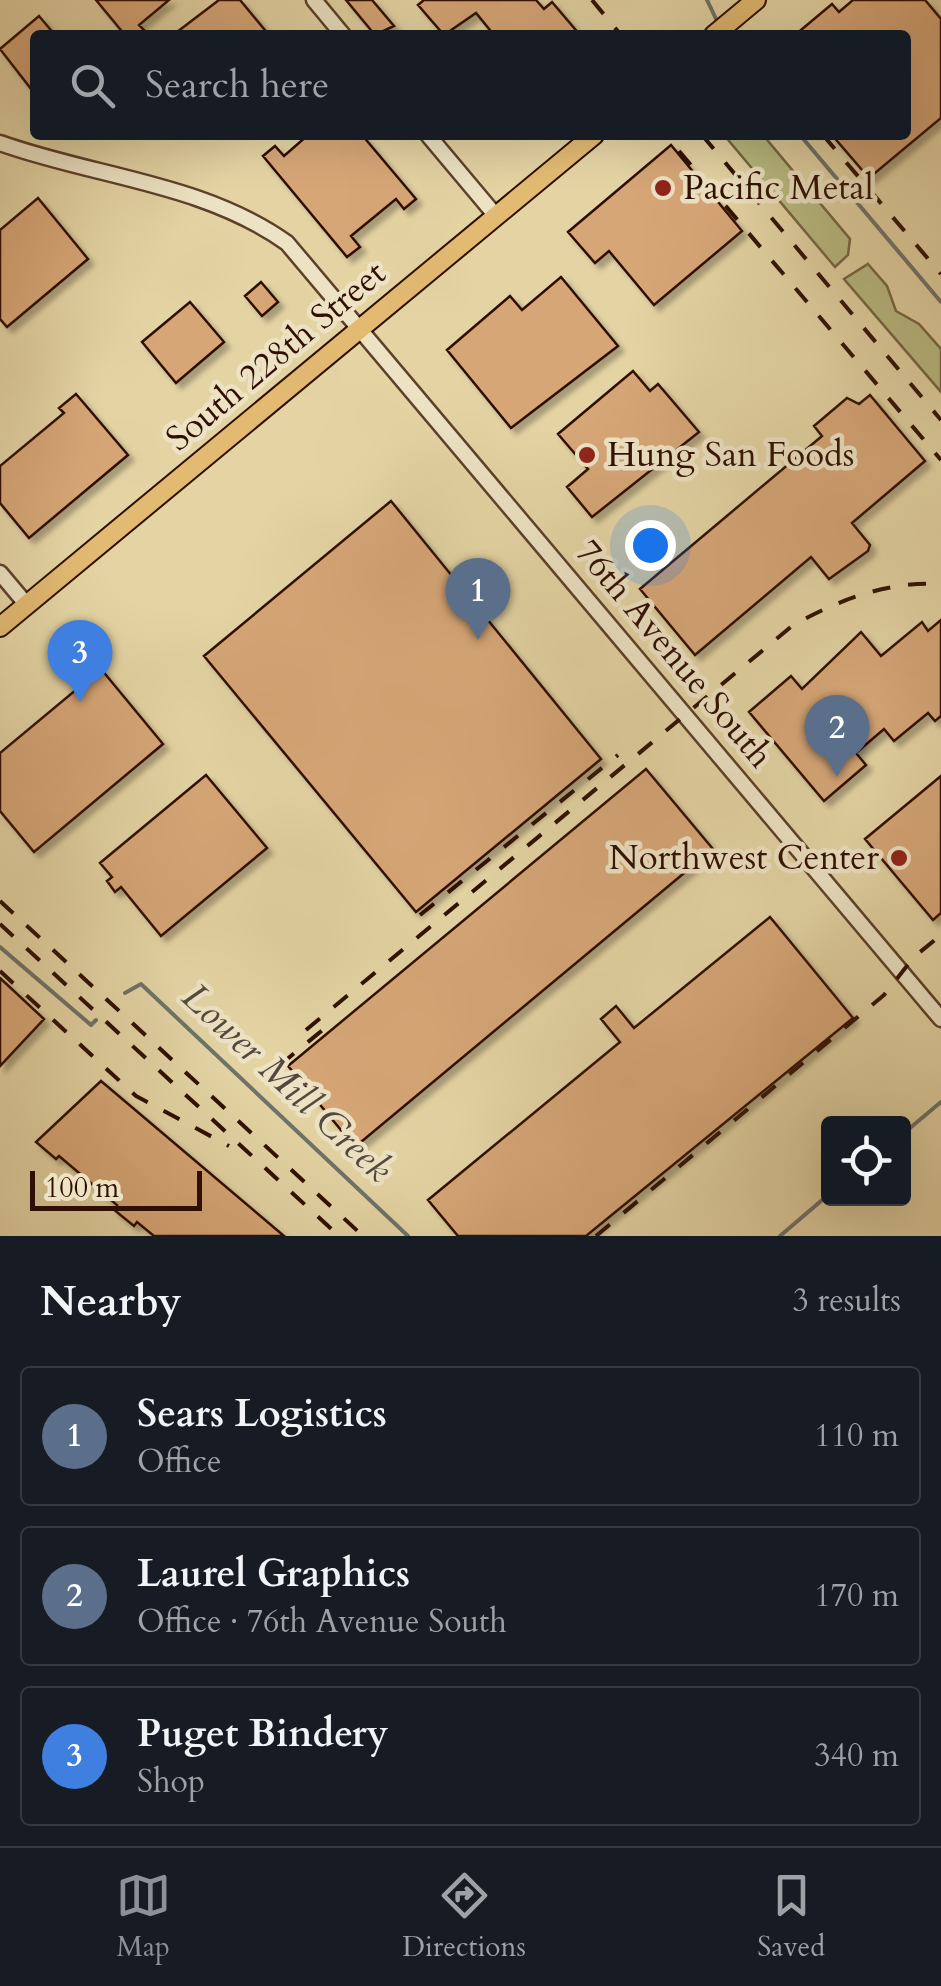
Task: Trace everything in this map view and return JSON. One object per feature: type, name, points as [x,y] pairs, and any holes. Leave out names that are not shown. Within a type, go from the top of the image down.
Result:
[{"type":"main road","points":[[720,30],[756,0]]},
{"type":"main road","name":"South 228th Street","points":[[0,627],[588,140]]},
{"type":"street","points":[[314,0],[340,30]]},
{"type":"street","points":[[432,140],[496,216]]},
{"type":"street","name":"76th Avenue South","points":[[0,143],[238,213],[287,243],[941,1018]]},
{"type":"street","points":[[0,573],[27,604]]},
{"type":"green space","points":[[728,140],[767,140],[850,239],[848,255],[835,267]]},
{"type":"green space","points":[[868,264],[887,286],[896,311],[919,324],[941,349],[941,392],[844,279]]},
{"type":"building","points":[[96,0],[169,0],[139,25],[144,30],[121,30]]},
{"type":"building","points":[[219,0],[240,0],[265,30],[180,30]]},
{"type":"building","points":[[346,0],[372,0],[394,26],[371,30]]},
{"type":"building","points":[[424,0],[536,0],[544,9],[552,2],[576,30],[490,30],[476,13],[451,30],[440,30],[418,5]]},
{"type":"building","points":[[853,0],[925,0],[941,19],[941,118],[869,178],[836,140],[911,140],[911,30],[801,30],[832,4],[839,12]]},
{"type":"building","points":[[39,16],[51,30],[30,30],[30,88],[0,49]]},
{"type":"building","points":[[302,140],[366,140],[416,199],[404,209],[396,199],[351,236],[360,247],[347,257],[263,156],[275,146],[284,156]]},
{"type":"building","name":"Pacific Metal","points":[[671,145],[742,231],[654,305],[609,251],[595,263],[568,232]]},
{"type":"building","points":[[38,198],[88,259],[7,327],[0,319],[0,230]]},
{"type":"building","points":[[561,277],[618,346],[511,428],[447,350],[510,296],[522,310]]},
{"type":"building","points":[[261,282],[278,302],[262,316],[245,296]]},
{"type":"building","points":[[190,302],[224,342],[176,383],[142,342]]},
{"type":"building","points":[[633,371],[650,391],[658,384],[699,432],[592,517],[567,487],[588,469],[558,434]]},
{"type":"building","points":[[76,394],[128,455],[29,538],[0,503],[0,466],[64,413],[59,408]]},
{"type":"building","points":[[870,395],[925,461],[852,523],[870,545],[868,551],[829,579],[811,557],[695,655],[640,589],[822,436],[814,426],[847,398],[859,404]]},
{"type":"building","points":[[391,501],[601,759],[416,912],[204,656]]},
{"type":"building","points":[[941,620],[941,716],[935,721],[928,713],[894,741],[884,729],[856,753],[866,765],[824,801],[749,712],[791,676],[802,689],[861,632],[881,656],[922,622],[928,631]]},
{"type":"building","points":[[101,669],[163,744],[34,852],[0,811],[0,753]]},
{"type":"building","points":[[646,769],[713,849],[355,1147],[288,1066]]},
{"type":"building","points":[[206,775],[267,848],[161,936],[121,887],[115,892],[107,881],[112,877],[100,863]]},
{"type":"building","points":[[941,776],[941,913],[933,920],[865,839]]},
{"type":"building","points":[[770,917],[853,1018],[586,1236],[458,1236],[428,1200],[620,1042],[601,1019],[616,1006],[634,1028]]},
{"type":"building","points":[[0,978],[44,1019],[0,1066]]},
{"type":"building","points":[[101,1081],[284,1236],[154,1236],[113,1209],[117,1205],[59,1156],[56,1159],[36,1142]]},
{"type":"waterway","points":[[707,0],[718,23]]},
{"type":"waterway","points":[[804,140],[941,302]]},
{"type":"waterway","name":"Lower Mill Creek","points":[[0,947],[91,1025],[96,1020]]},
{"type":"waterway","name":"Lower Mill Creek","points":[[125,993],[141,984],[408,1236]]},
{"type":"waterway","name":"Lower Mill Creek","points":[[911,1127],[941,1102]]},
{"type":"waterway","name":"Lower Mill Creek","points":[[780,1236],[821,1201]]},
{"type":"railway","points":[[592,0],[617,30]]},
{"type":"railway","points":[[706,140],[941,420]]},
{"type":"railway","points":[[827,140],[941,274]]},
{"type":"railway","points":[[679,151],[941,460]]},
{"type":"railway","points":[[306,1030],[792,626],[864,594],[901,586],[941,584]]},
{"type":"railway","points":[[420,915],[618,755]]},
{"type":"railway","points":[[0,901],[363,1236]]},
{"type":"railway","points":[[0,924],[339,1236]]},
{"type":"railway","points":[[596,1236],[884,995],[914,957],[941,935]]},
{"type":"railway","points":[[0,971],[136,1096],[229,1146]]},
{"type":"railway","points":[[280,1065],[325,1028]]},
{"type":"place","name":"Pacific Metal","points":[[663,188]]},
{"type":"place","name":"Hung San Foods","points":[[587,455]]},
{"type":"place","name":"Sears Logistics","points":[[478,640]]},
{"type":"place","name":"Puget Bindery","points":[[80,702]]},
{"type":"place","name":"Laurel Graphics","points":[[837,777]]},
{"type":"place","name":"Northwest Center","points":[[899,858]]}]
